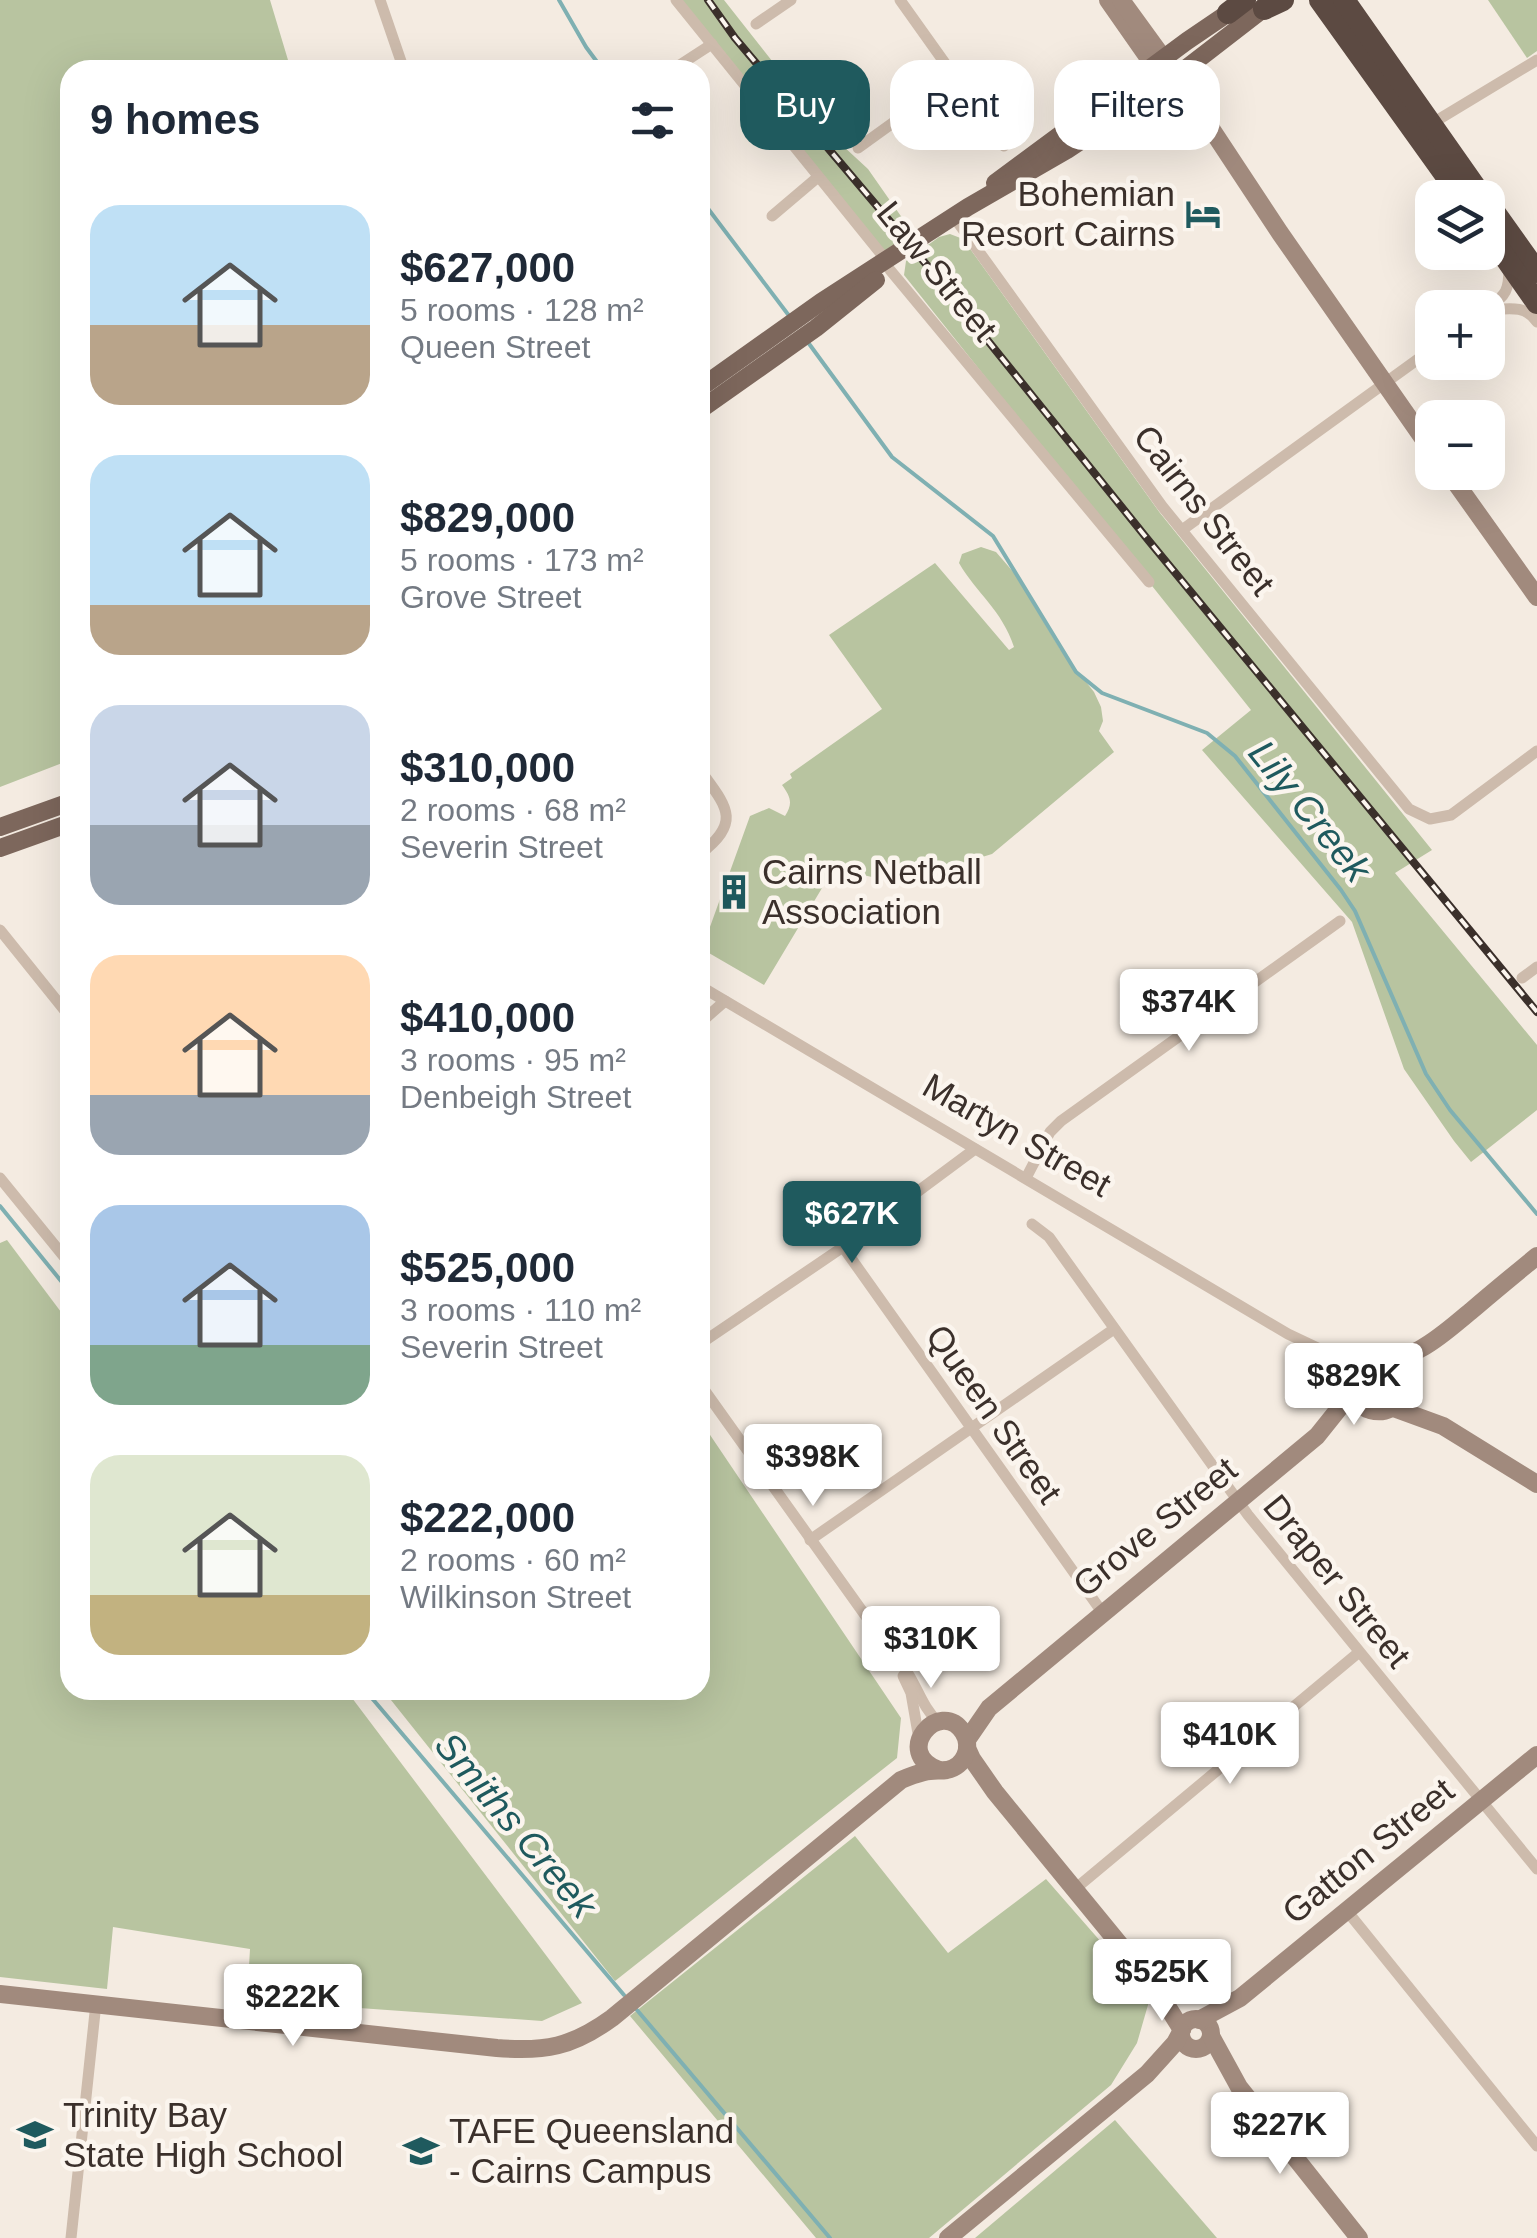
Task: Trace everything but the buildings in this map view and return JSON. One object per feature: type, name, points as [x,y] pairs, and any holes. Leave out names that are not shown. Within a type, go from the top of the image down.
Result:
[{"type":"highway","points":[[1304,0],[1388,113],[1400,125],[1425,131]]},
{"type":"highway","points":[[1320,0],[1468,180]]},
{"type":"highway","points":[[1344,0],[1452,180]]},
{"type":"highway","points":[[1505,227],[1537,272]]},
{"type":"highway","points":[[1505,257],[1537,303]]},
{"type":"main road","points":[[1161,60],[1257,4]]},
{"type":"main road","points":[[1194,60],[1257,4]]},
{"type":"main road","points":[[710,402],[793,333],[961,212],[1054,138]]},
{"type":"main road","points":[[961,212],[1067,150]]},
{"type":"main road","points":[[710,382],[793,333]]},
{"type":"main road","points":[[0,827],[60,806]]},
{"type":"main road","points":[[0,848],[60,827]]},
{"type":"street","points":[[380,0],[401,60]]},
{"type":"street","name":"Law Street","points":[[676,0],[1149,582]]},
{"type":"street","points":[[756,24],[792,0]]},
{"type":"street","points":[[900,0],[942,60]]},
{"type":"street","points":[[1108,0],[1156,60]]},
{"type":"street","points":[[1121,0],[1157,60]]},
{"type":"street","points":[[687,60],[712,44]]},
{"type":"street","points":[[1425,131],[1537,60]]},
{"type":"street","points":[[1220,147],[1415,427]]},
{"type":"street","points":[[772,216],[818,176]]},
{"type":"street","name":"Cairns Street","points":[[961,212],[1151,491],[1409,809],[1430,819],[1450,815],[1537,751]]},
{"type":"street","points":[[1505,293],[1509,263]]},
{"type":"street","points":[[1505,310],[1522,309],[1537,322]]},
{"type":"street","points":[[1182,530],[1415,361]]},
{"type":"street","points":[[1461,490],[1537,597]]},
{"type":"street","points":[[710,784],[724,804],[727,816],[725,826],[710,846]]},
{"type":"street","points":[[1026,1178],[1050,1132],[1061,1121],[1340,921]]},
{"type":"street","points":[[0,930],[60,1005]]},
{"type":"street","points":[[1522,978],[1537,968]]},
{"type":"street","name":"Martyn Street","points":[[710,992],[1301,1342],[1345,1361],[1376,1364]]},
{"type":"street","points":[[710,1015],[725,1001]]},
{"type":"street","points":[[710,1337],[843,1247],[975,1149]]},
{"type":"street","points":[[0,1178],[60,1252]]},
{"type":"street","name":"Draper Street","points":[[1032,1224],[1049,1236],[1238,1501],[1537,1870]]},
{"type":"street","name":"Queen Street","points":[[843,1247],[1102,1612]]},
{"type":"street","points":[[1537,1256],[1431,1343],[1401,1359],[1358,1372],[1353,1388],[1359,1403],[1368,1409],[1391,1408],[1443,1426],[1537,1484]]},
{"type":"street","points":[[810,1540],[1114,1329]]},
{"type":"street","name":"Martyn Street","points":[[1301,1342],[1353,1388]]},
{"type":"street","points":[[1391,1408],[1401,1394],[1402,1384],[1431,1343]]},
{"type":"street","points":[[1376,1364],[1395,1370],[1402,1384],[1443,1426]]},
{"type":"street","name":"Grove Street","points":[[1317,1436],[1353,1388]]},
{"type":"street","points":[[710,1398],[906,1669],[928,1712],[958,1727],[972,1759],[995,1792],[1157,1990],[1197,2033],[1359,2238]]},
{"type":"street","name":"Grove Street","points":[[967,1744],[989,1708],[1102,1612],[1317,1436],[1368,1409]]},
{"type":"street","points":[[1074,1889],[1358,1653]]},
{"type":"street","points":[[895,1657],[911,1693],[925,1762],[968,1776],[995,1792]]},
{"type":"street","name":"Grove Street","points":[[943,1722],[989,1708]]},
{"type":"street","points":[[901,1780],[929,1726],[943,1722]]},
{"type":"street","points":[[0,1994],[512,2050],[549,2048],[578,2039],[613,2017],[901,1780],[961,1762],[967,1744]]},
{"type":"street","name":"Gatton Street","points":[[948,2238],[1537,1754]]},
{"type":"street","points":[[1346,1911],[1537,2146]]},
{"type":"street","points":[[71,2238],[96,2003]]},
{"type":"green space","points":[[0,0],[270,0],[288,60],[60,60],[60,764],[0,787]]},
{"type":"green space","points":[[681,0],[724,0],[771,60],[740,60],[740,73]]},
{"type":"green space","points":[[1488,0],[1537,0],[1537,51],[1527,58]]},
{"type":"green space","points":[[802,150],[847,150],[868,169],[912,232],[884,251]]},
{"type":"green space","points":[[950,234],[963,239],[1160,513],[1432,850],[1395,873],[1537,1045],[1537,1110],[1471,1162],[1404,1069],[1352,922],[1202,750],[1251,710],[904,275],[906,261],[939,237]]},
{"type":"green space","points":[[981,547],[996,552],[1015,574],[1060,649],[1094,692],[1103,721],[1099,731],[1114,752],[992,854],[897,883],[834,868],[764,985],[710,954],[710,927],[750,816],[769,808],[785,816],[790,801],[782,785],[792,778],[790,774],[882,709],[829,635],[935,563],[1009,650],[1014,647],[996,612],[959,563],[962,554]]},
{"type":"green space","points":[[7,1240],[60,1311],[60,1700],[354,1700],[582,2003],[542,2021],[247,2000],[250,1949],[113,1927],[107,1989],[0,1977],[0,1243]]},
{"type":"green space","points":[[710,1435],[901,1718],[897,1758],[615,1981],[391,1700],[710,1700]]},
{"type":"green space","points":[[855,1836],[948,1953],[1046,1879],[1150,1998],[1137,2043],[1111,2085],[929,2238],[816,2238],[630,2016]]},
{"type":"green space","points":[[1115,2120],[1217,2238],[975,2238]]},
{"type":"waterway","name":"Lily Creek","points":[[559,0],[596,60]]},
{"type":"waterway","name":"Lily Creek","points":[[710,211],[790,317]]},
{"type":"waterway","name":"Lily Creek","points":[[807,341],[892,457],[993,536],[1076,672],[1102,693],[1207,733],[1235,756],[1355,911],[1426,1074],[1450,1110],[1537,1214]]},
{"type":"waterway","name":"Smiths Creek","points":[[0,1206],[60,1280]]},
{"type":"waterway","name":"Smiths Creek","points":[[373,1700],[624,1995]]},
{"type":"waterway","name":"Smiths Creek","points":[[637,2010],[830,2238]]},
{"type":"railway","points":[[708,0],[735,38],[931,270],[1537,1012]]},
{"type":"place","name":"Bohemian Resort Cairns","points":[[1203,214]]},
{"type":"place","name":"Cairns Netball Association","points":[[734,892]]},
{"type":"place","name":"Trinity Bay State High School","points":[[35,2135]]},
{"type":"place","name":"TAFE Queensland - Cairns Campus","points":[[421,2151]]}]
